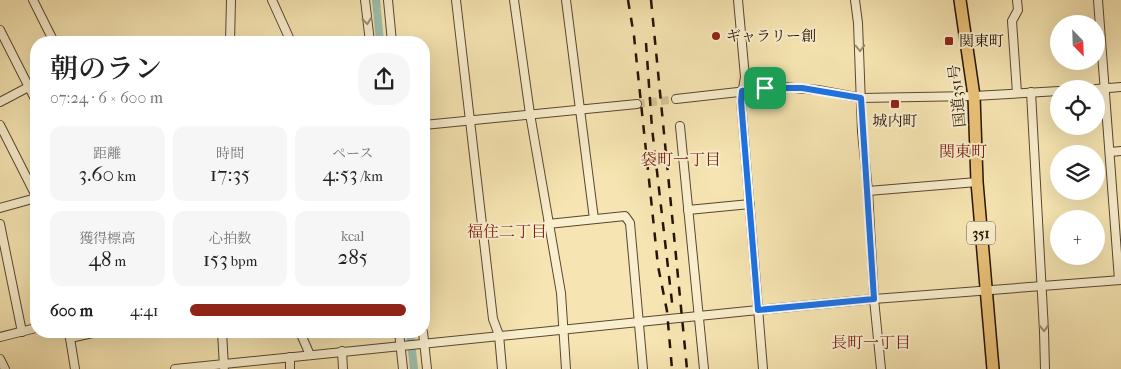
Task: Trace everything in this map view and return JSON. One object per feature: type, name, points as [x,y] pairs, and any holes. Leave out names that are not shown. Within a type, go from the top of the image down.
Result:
[{"type":"highway","name":"国道351号","points":[[960,0],[974,96],[977,182],[993,369]]},
{"type":"street","points":[[33,0],[51,36]]},
{"type":"street","points":[[230,36],[231,0]]},
{"type":"street","points":[[272,0],[288,36]]},
{"type":"street","points":[[364,0],[369,36]]},
{"type":"street","points":[[388,0],[391,36]]},
{"type":"street","points":[[456,0],[493,319],[499,335],[502,369]]},
{"type":"street","points":[[514,0],[530,114],[560,293],[566,369]]},
{"type":"street","points":[[566,0],[594,219]]},
{"type":"street","points":[[738,0],[745,77],[741,101],[763,369]]},
{"type":"street","points":[[855,0],[859,33],[862,132],[881,369]]},
{"type":"street","points":[[1017,0],[1018,10],[1012,21],[1017,93]]},
{"type":"street","points":[[1098,0],[1100,80]]},
{"type":"street","points":[[0,30],[30,80]]},
{"type":"street","points":[[0,102],[30,87]]},
{"type":"street","points":[[1105,89],[1121,87]]},
{"type":"street","points":[[676,99],[765,88],[802,88],[861,98],[974,96],[1050,91]]},
{"type":"street","points":[[1031,92],[1045,369]]},
{"type":"street","points":[[430,124],[637,104]]},
{"type":"street","points":[[175,369],[224,366],[342,351],[638,321],[667,320],[700,315],[1120,280],[1110,152],[1105,120]]},
{"type":"street","points":[[0,126],[30,185]]},
{"type":"street","points":[[680,126],[704,369]]},
{"type":"street","points":[[1110,152],[1121,151]]},
{"type":"street","points":[[868,191],[977,182]]},
{"type":"street","points":[[0,208],[30,199]]},
{"type":"street","points":[[688,210],[750,204]]},
{"type":"street","points":[[548,224],[626,216],[630,222],[643,369]]},
{"type":"street","points":[[0,224],[22,332]]},
{"type":"street","points":[[0,337],[30,330]]},
{"type":"street","points":[[70,338],[75,369]]},
{"type":"street","points":[[222,338],[224,366]]},
{"type":"street","points":[[303,338],[310,355]]},
{"type":"street","points":[[401,338],[403,369]]},
{"type":"street","points":[[422,338],[426,369]]},
{"type":"street","points":[[342,351],[343,369]]},
{"type":"street","points":[[290,357],[290,369]]},
{"type":"street","points":[[0,359],[5,369]]},
{"type":"waterway","points":[[376,0],[379,36]]},
{"type":"waterway","points":[[411,338],[414,369]]},
{"type":"tunnel","points":[[637,104],[676,99]]},
{"type":"railway","points":[[628,0],[634,36],[658,266],[667,311],[672,369]]},
{"type":"railway","points":[[651,0],[687,369]]},
{"type":"railway","points":[[646,43],[652,128],[673,311]]},
{"type":"place","name":"ギャラリー創","points":[[716,36]]},
{"type":"place","name":"関東町","points":[[949,41]]},
{"type":"place","name":"城内町","points":[[895,104]]},
{"type":"district","name":"関東町","points":[[963,151]]},
{"type":"district","name":"袋町一丁目","points":[[681,159]]},
{"type":"district","name":"福住二丁目","points":[[507,231]]},
{"type":"district","name":"長町一丁目","points":[[871,342]]},
{"type":"route","points":[[765,88],[802,88],[861,98],[874,299],[758,310],[741,101],[742,91],[765,88]]}]
